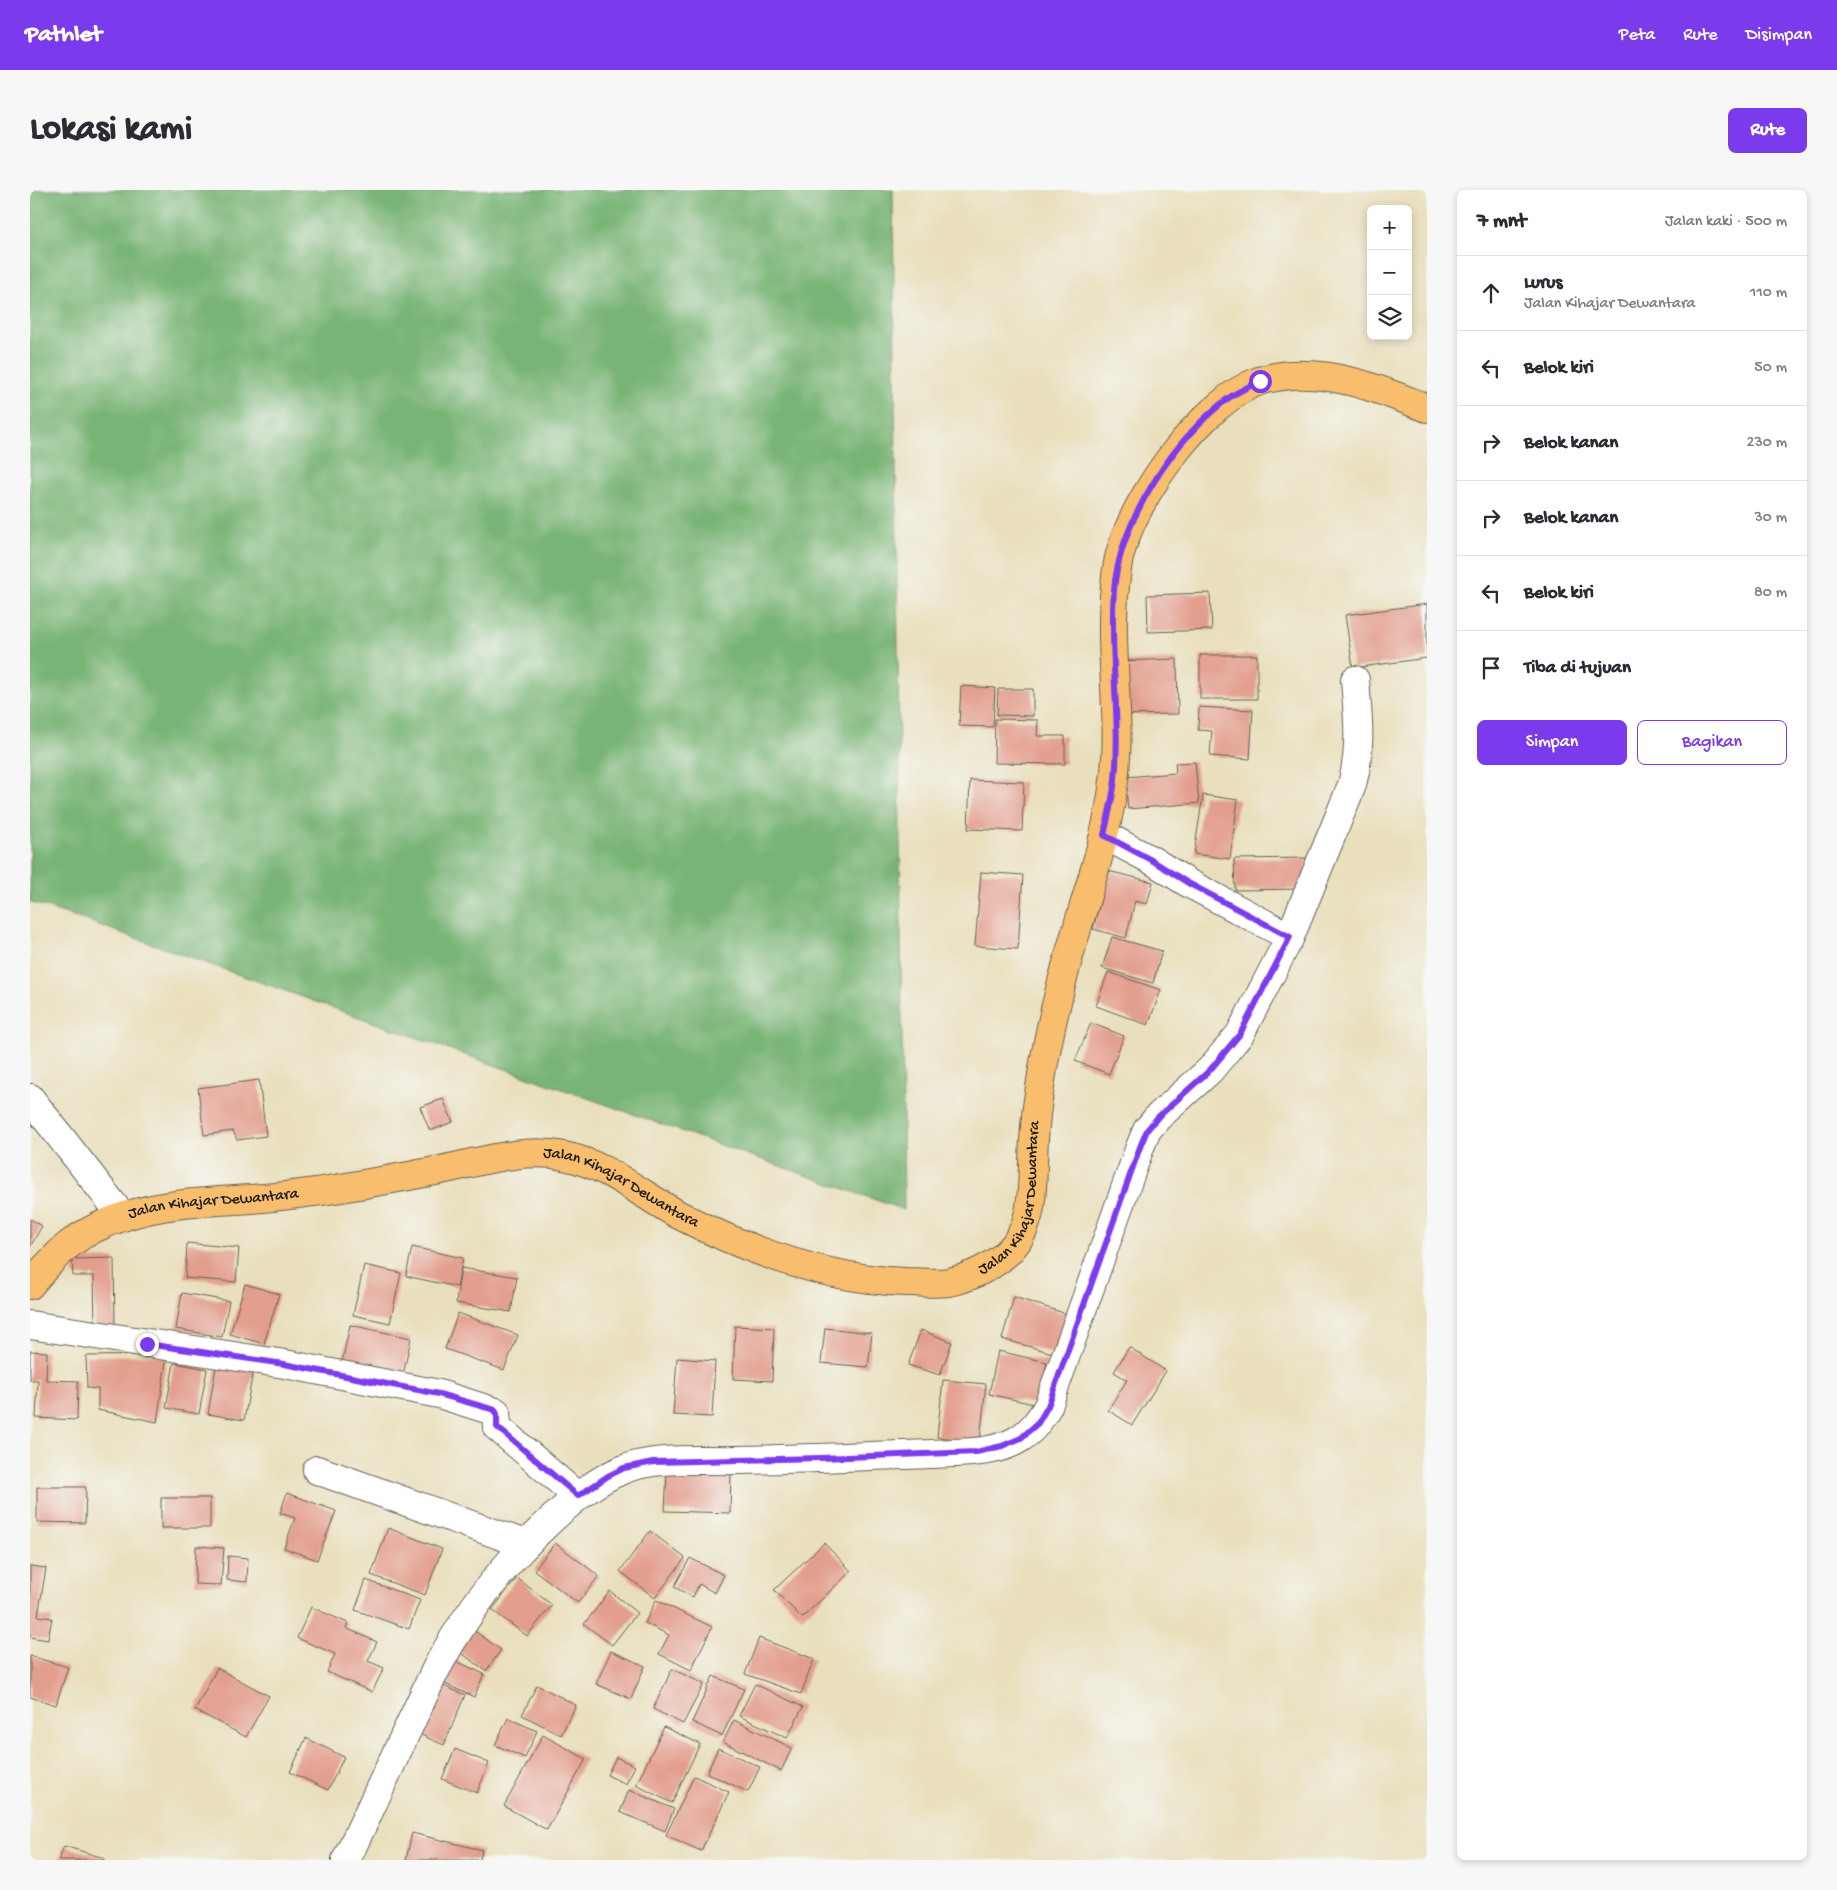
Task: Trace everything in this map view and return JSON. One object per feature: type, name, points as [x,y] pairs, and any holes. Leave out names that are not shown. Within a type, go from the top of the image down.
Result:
[{"type":"main road","name":"Jalan Kihajar Dewantara","points":[[30,1285],[56,1254],[85,1232],[123,1217],[158,1207],[190,1202],[268,1198],[330,1190],[505,1156],[531,1154],[562,1155],[590,1164],[677,1214],[739,1244],[806,1266],[856,1277],[907,1282],[946,1283],[978,1272],[1009,1252],[1024,1227],[1032,1200],[1034,1175],[1033,1146],[1044,1062],[1070,953],[1097,868],[1115,779],[1114,590],[1120,555],[1130,526],[1181,443],[1205,418],[1231,396],[1260,381],[1289,376],[1321,376],[1360,383],[1427,408]]},
{"type":"street","points":[[346,1860],[447,1647],[491,1583],[524,1544],[578,1496],[608,1476],[624,1468],[653,1462],[976,1452],[1002,1446],[1021,1438],[1038,1423],[1048,1406],[1147,1130],[1158,1117],[1210,1070],[1240,1034],[1290,937],[1352,785],[1357,768],[1360,744],[1355,680]]},
{"type":"street","points":[[1104,835],[1153,861],[1188,883],[1290,937]]},
{"type":"street","points":[[30,1098],[123,1217]]},
{"type":"street","points":[[30,1325],[284,1364],[456,1398],[496,1412],[497,1427],[578,1496]]},
{"type":"street","points":[[317,1470],[524,1544]]},
{"type":"green space","points":[[30,190],[893,190],[904,1210],[30,902]]},
{"type":"building","points":[[1210,593],[1212,630],[1148,632],[1147,595]]},
{"type":"building","points":[[1427,604],[1427,658],[1353,668],[1345,615]]},
{"type":"building","points":[[1200,655],[1257,655],[1257,699],[1200,699]]},
{"type":"building","points":[[1177,659],[1178,714],[1120,715],[1119,661]]},
{"type":"building","points":[[961,686],[995,688],[993,727],[959,726]]},
{"type":"building","points":[[998,689],[1033,689],[1033,716],[997,715]]},
{"type":"building","points":[[1199,707],[1253,710],[1250,759],[1210,756],[1212,731],[1198,730]]},
{"type":"building","points":[[995,719],[1038,720],[1037,736],[1065,736],[1065,764],[994,763]]},
{"type":"building","points":[[1195,762],[1199,803],[1128,809],[1125,777],[1176,773],[1175,763]]},
{"type":"building","points":[[970,780],[1024,782],[1022,831],[968,829]]},
{"type":"building","points":[[1203,795],[1238,800],[1230,859],[1194,854]]},
{"type":"building","points":[[1306,858],[1306,889],[1235,890],[1234,859]]},
{"type":"building","points":[[1108,871],[1153,882],[1147,904],[1135,901],[1126,938],[1093,929]]},
{"type":"building","points":[[981,872],[1023,875],[1018,949],[975,946]]},
{"type":"building","points":[[1112,937],[1162,951],[1153,983],[1102,968]]},
{"type":"building","points":[[1108,972],[1161,990],[1148,1025],[1096,1006]]},
{"type":"building","points":[[1091,1023],[1124,1036],[1109,1074],[1075,1061]]},
{"type":"building","points":[[259,1080],[266,1136],[237,1140],[233,1131],[204,1135],[198,1088]]},
{"type":"building","points":[[443,1099],[453,1122],[430,1131],[420,1107]]},
{"type":"building","points":[[30,1219],[42,1226],[30,1247]]},
{"type":"building","points":[[187,1243],[239,1248],[236,1282],[185,1278]]},
{"type":"building","points":[[412,1247],[463,1258],[457,1287],[406,1276]]},
{"type":"building","points":[[114,1258],[115,1327],[95,1327],[94,1276],[73,1276],[72,1259]]},
{"type":"building","points":[[364,1265],[401,1273],[390,1323],[353,1315]]},
{"type":"building","points":[[461,1268],[517,1277],[511,1312],[456,1303]]},
{"type":"building","points":[[245,1284],[279,1294],[264,1344],[230,1334]]},
{"type":"building","points":[[182,1293],[229,1301],[222,1337],[176,1329]]},
{"type":"building","points":[[1014,1297],[1073,1316],[1060,1355],[1002,1339]]},
{"type":"building","points":[[458,1313],[518,1335],[504,1370],[445,1349]]},
{"type":"building","points":[[350,1325],[411,1338],[402,1380],[341,1367]]},
{"type":"building","points":[[735,1326],[774,1328],[772,1381],[733,1379]]},
{"type":"building","points":[[825,1328],[872,1333],[868,1367],[821,1363]]},
{"type":"building","points":[[921,1330],[952,1342],[940,1375],[908,1365]]},
{"type":"building","points":[[1129,1347],[1166,1371],[1132,1425],[1108,1410],[1127,1380],[1114,1372]]},
{"type":"building","points":[[30,1351],[47,1352],[46,1380],[78,1381],[77,1420],[36,1418],[38,1380],[30,1380]]},
{"type":"building","points":[[998,1351],[1047,1362],[1038,1405],[989,1394]]},
{"type":"building","points":[[167,1355],[157,1422],[98,1410],[98,1389],[87,1388],[86,1356]]},
{"type":"building","points":[[677,1358],[715,1361],[712,1417],[673,1415]]},
{"type":"building","points":[[217,1361],[254,1367],[244,1420],[208,1414]]},
{"type":"building","points":[[174,1363],[207,1369],[199,1414],[166,1408]]},
{"type":"building","points":[[943,1380],[986,1384],[980,1441],[937,1437]]},
{"type":"building","points":[[667,1471],[731,1474],[730,1513],[665,1511]]},
{"type":"building","points":[[37,1487],[86,1487],[85,1523],[37,1522]]},
{"type":"building","points":[[287,1493],[336,1511],[317,1560],[284,1548],[295,1518],[280,1513]]},
{"type":"building","points":[[161,1498],[210,1498],[210,1528],[161,1528]]},
{"type":"building","points":[[388,1528],[442,1549],[425,1595],[371,1575]]},
{"type":"building","points":[[650,1531],[685,1558],[655,1598],[620,1571]]},
{"type":"building","points":[[555,1543],[599,1576],[578,1603],[534,1570]]},
{"type":"building","points":[[824,1543],[851,1571],[802,1618],[774,1590]]},
{"type":"building","points":[[196,1546],[224,1548],[221,1585],[195,1584]]},
{"type":"building","points":[[228,1556],[248,1558],[247,1582],[227,1580]]},
{"type":"building","points":[[690,1558],[724,1575],[715,1593],[699,1584],[693,1597],[674,1587]]},
{"type":"building","points":[[30,1566],[46,1568],[38,1616],[52,1618],[48,1640],[30,1637]]},
{"type":"building","points":[[517,1578],[552,1605],[527,1636],[492,1610]]},
{"type":"building","points":[[366,1580],[420,1600],[409,1629],[355,1610]]},
{"type":"building","points":[[610,1591],[637,1613],[612,1645],[584,1624]]},
{"type":"building","points":[[656,1600],[712,1627],[691,1670],[659,1654],[669,1635],[645,1623]]},
{"type":"building","points":[[311,1607],[348,1623],[346,1628],[377,1642],[368,1661],[384,1668],[372,1692],[327,1672],[335,1654],[297,1638]]},
{"type":"building","points":[[472,1629],[501,1650],[486,1671],[456,1649]]},
{"type":"building","points":[[759,1638],[814,1659],[801,1694],[745,1674]]},
{"type":"building","points":[[611,1651],[645,1666],[631,1699],[596,1684]]},
{"type":"building","points":[[30,1656],[68,1667],[56,1705],[30,1697]]},
{"type":"building","points":[[452,1659],[484,1674],[474,1697],[441,1682]]},
{"type":"building","points":[[217,1668],[269,1696],[246,1737],[195,1710]]},
{"type":"building","points":[[672,1669],[704,1684],[683,1724],[653,1709]]},
{"type":"building","points":[[713,1676],[744,1689],[722,1736],[692,1722]]},
{"type":"building","points":[[434,1682],[465,1695],[444,1745],[412,1731]]},
{"type":"building","points":[[755,1684],[803,1707],[787,1738],[739,1716]]},
{"type":"building","points":[[537,1685],[576,1705],[561,1735],[522,1715]]},
{"type":"building","points":[[508,1718],[537,1731],[525,1758],[495,1745]]},
{"type":"building","points":[[734,1720],[792,1748],[781,1771],[723,1742]]},
{"type":"building","points":[[664,1727],[700,1744],[672,1803],[636,1785]]},
{"type":"building","points":[[543,1735],[586,1759],[547,1830],[504,1806]]},
{"type":"building","points":[[306,1738],[344,1757],[328,1790],[290,1772]]},
{"type":"building","points":[[718,1748],[760,1767],[748,1792],[707,1773]]},
{"type":"building","points":[[455,1749],[489,1763],[477,1793],[442,1779]]},
{"type":"building","points":[[616,1757],[635,1766],[626,1784],[607,1775]]},
{"type":"building","points":[[694,1776],[729,1792],[701,1851],[666,1835]]},
{"type":"building","points":[[629,1790],[674,1809],[665,1831],[620,1812]]},
{"type":"building","points":[[412,1833],[482,1850],[480,1860],[406,1860]]},
{"type":"building","points":[[64,1846],[104,1858],[104,1860],[59,1860]]},
{"type":"route","points":[[147,1344],[284,1364],[439,1394],[495,1410],[497,1414],[497,1427],[578,1496],[624,1468],[653,1462],[976,1452],[1002,1446],[1021,1438],[1038,1423],[1048,1406],[1147,1130],[1158,1117],[1210,1070],[1240,1034],[1290,937],[1188,883],[1153,861],[1104,835],[1115,779],[1114,590],[1120,555],[1130,526],[1153,484],[1181,443],[1205,418],[1231,396],[1260,381]]}]
